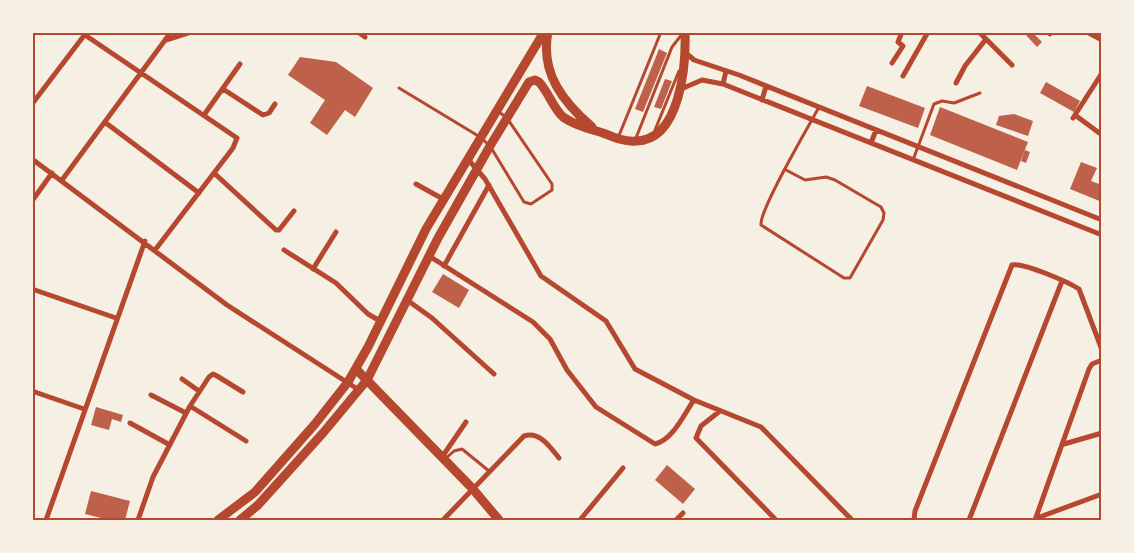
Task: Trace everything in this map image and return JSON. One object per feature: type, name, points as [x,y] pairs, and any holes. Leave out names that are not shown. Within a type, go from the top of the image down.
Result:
[{"type":"main road","points":[[218,520],[255,492],[315,424],[348,382],[443,199],[544,32]]},
{"type":"main road","points":[[548,32],[547,57],[555,85],[570,107],[598,132]]},
{"type":"main road","points":[[240,520],[324,433],[367,380],[428,256],[490,146],[528,85],[533,80],[538,81],[564,117],[598,132],[618,138],[634,142],[646,139],[666,124],[680,89],[686,48],[684,32]]},
{"type":"main road","points":[[356,369],[472,488],[499,520]]},
{"type":"street","points":[[62,180],[106,123],[171,32]]},
{"type":"street","points":[[166,40],[191,32]]},
{"type":"street","points":[[358,32],[365,37]]},
{"type":"street","points":[[892,63],[903,46],[898,42],[902,32]]},
{"type":"street","points":[[903,76],[928,32]]},
{"type":"street","points":[[979,32],[1012,65]]},
{"type":"street","points":[[1087,32],[1102,40]]},
{"type":"street","points":[[32,104],[85,34],[237,138],[236,145],[155,250]]},
{"type":"street","points":[[956,83],[965,66],[986,39]]},
{"type":"street","points":[[686,48],[694,60],[766,86],[1102,220]]},
{"type":"street","points":[[204,115],[240,64]]},
{"type":"street","points":[[723,84],[726,71]]},
{"type":"street","points":[[1102,73],[1074,116],[1102,135]]},
{"type":"street","points":[[680,89],[702,80],[723,84],[1102,235]]},
{"type":"street","points":[[762,100],[766,86]]},
{"type":"street","points":[[223,89],[263,115],[269,113],[275,104]]},
{"type":"street","points":[[106,123],[199,193]]},
{"type":"street","points":[[871,143],[876,130]]},
{"type":"street","points":[[467,158],[489,185],[541,276],[606,321],[635,369],[694,400],[761,427],[852,520]]},
{"type":"street","points":[[32,159],[265,331],[359,390]]},
{"type":"street","points":[[32,201],[52,173]]},
{"type":"street","points":[[214,173],[276,230],[279,230],[294,211]]},
{"type":"street","points":[[416,184],[443,199]]},
{"type":"street","points":[[444,266],[489,185]]},
{"type":"street","points":[[313,269],[336,232]]},
{"type":"street","points":[[46,520],[116,318],[145,242]]},
{"type":"street","points":[[284,250],[336,283],[368,314],[380,321]]},
{"type":"street","points":[[428,256],[533,322],[550,340],[567,370],[596,407],[655,444],[662,442],[670,435],[694,400]]},
{"type":"street","points":[[914,520],[915,511],[1010,268],[1019,264],[1071,284],[1081,293],[1102,350]]},
{"type":"street","points":[[969,520],[1062,281]]},
{"type":"street","points":[[32,289],[116,318]]},
{"type":"street","points":[[407,300],[432,318],[494,374]]},
{"type":"street","points":[[1036,519],[1089,369],[1092,364],[1102,360]]},
{"type":"street","points":[[138,520],[153,477],[199,391],[213,374],[243,392]]},
{"type":"street","points":[[182,379],[199,391]]},
{"type":"street","points":[[32,392],[84,409]]},
{"type":"street","points":[[151,395],[186,413]]},
{"type":"street","points":[[190,406],[246,441]]},
{"type":"street","points":[[720,411],[701,426],[696,438],[776,520]]},
{"type":"street","points":[[443,458],[466,422]]},
{"type":"street","points":[[130,423],[170,445]]},
{"type":"street","points":[[1064,444],[1102,433]]},
{"type":"street","points":[[443,520],[524,436],[531,434],[538,436],[559,458]]},
{"type":"street","points":[[580,520],[623,468]]},
{"type":"street","points":[[1036,519],[1102,494]]},
{"type":"street","points":[[676,520],[683,513]]},
{"type":"lane","points":[[618,138],[661,32]]},
{"type":"lane","points":[[634,142],[672,47],[684,32]]},
{"type":"lane","points":[[646,139],[656,129],[663,115],[686,48]]},
{"type":"lane","points":[[399,88],[480,137],[490,146],[527,204],[531,204],[552,190],[552,184],[499,106]]},
{"type":"lane","points":[[913,160],[934,104],[942,101],[954,103],[980,93]]},
{"type":"lane","points":[[786,170],[805,180],[826,178],[834,180],[881,207],[884,213],[883,220],[850,278],[844,278],[763,228],[762,216],[812,120],[819,107]]},
{"type":"lane","points":[[443,458],[454,451],[462,449],[489,472]]},
{"type":"building","points":[[1023,32],[1032,32],[1042,42],[1037,47]]},
{"type":"building","points":[[659,49],[667,53],[643,112],[635,109]]},
{"type":"building","points":[[300,57],[336,62],[373,88],[355,117],[345,110],[327,135],[310,123],[325,100],[288,75]]},
{"type":"building","points":[[665,79],[672,81],[661,109],[654,107]]},
{"type":"building","points":[[1046,82],[1080,101],[1074,112],[1040,93]]},
{"type":"building","points":[[867,86],[925,108],[918,128],[859,106]]},
{"type":"building","points":[[940,107],[1028,142],[1017,170],[930,135]]},
{"type":"building","points":[[1014,114],[1033,121],[1028,136],[996,125],[999,116]]},
{"type":"building","points":[[1025,150],[1030,152],[1026,163],[1021,161]]},
{"type":"building","points":[[1081,162],[1097,168],[1091,181],[1102,185],[1102,202],[1070,189]]},
{"type":"building","points":[[443,274],[469,290],[459,308],[432,292]]},
{"type":"building","points":[[96,407],[123,415],[121,422],[112,419],[109,430],[91,425]]},
{"type":"building","points":[[667,465],[695,489],[683,504],[655,480]]},
{"type":"building","points":[[91,491],[130,501],[125,520],[109,520],[85,514]]}]
